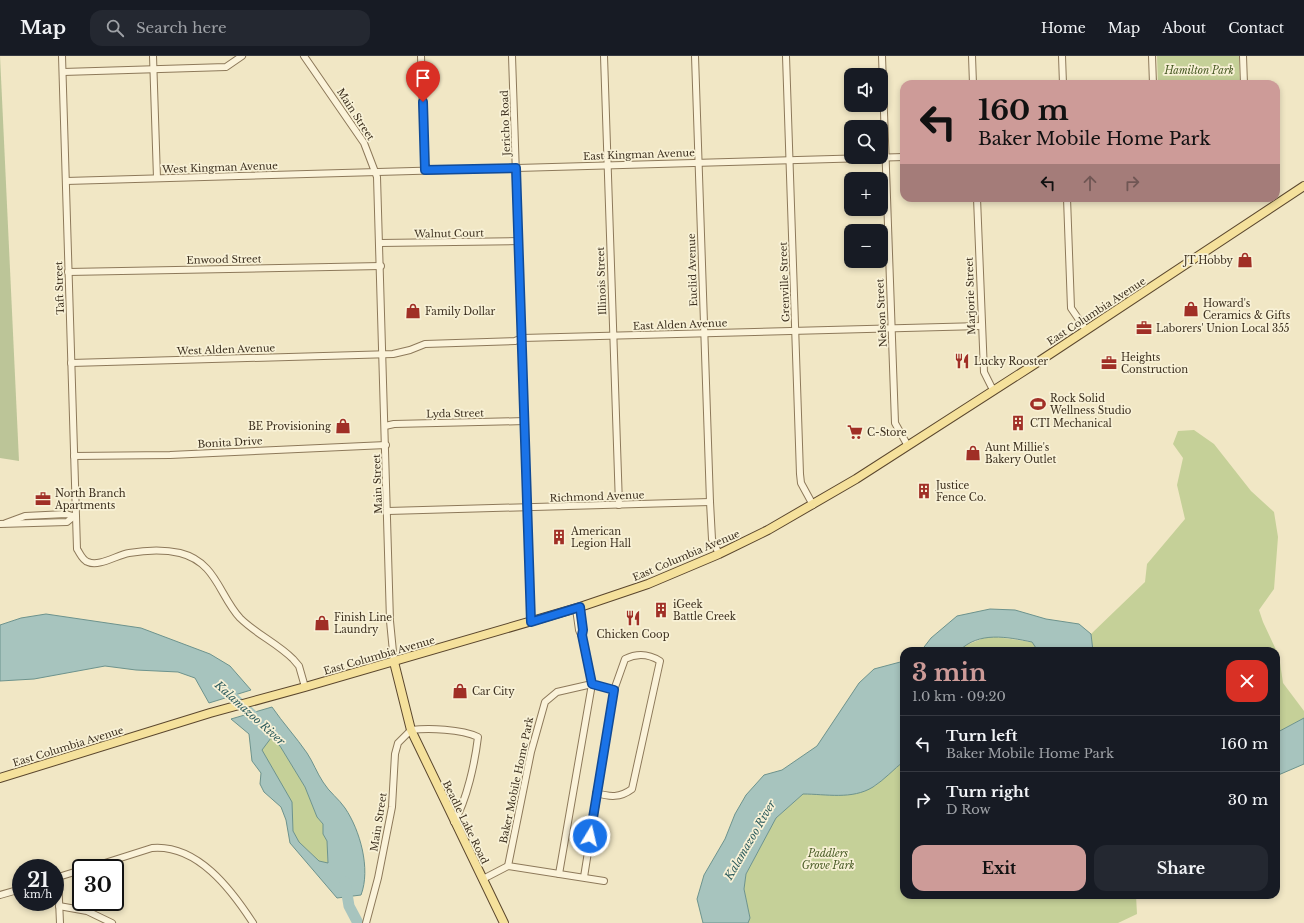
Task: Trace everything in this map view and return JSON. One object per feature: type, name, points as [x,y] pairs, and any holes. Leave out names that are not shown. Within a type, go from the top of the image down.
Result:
[{"type":"main road","name":"East Columbia Avenue","points":[[1280,202],[1304,186]]},
{"type":"main road","name":"East Columbia Avenue","points":[[0,778],[210,713],[394,662],[578,608],[648,584],[719,554],[771,529],[908,446],[1280,202]]},
{"type":"main road","name":"Main Street","points":[[394,662],[410,730]]},
{"type":"main road","name":"Beadle Lake Road","points":[[410,730],[503,922]]},
{"type":"street","name":"Taft Street","points":[[62,56],[77,549],[84,560],[89,563],[110,560],[127,553],[151,550],[170,551],[190,556],[205,567],[220,584],[228,601],[241,618],[293,659],[299,666],[305,687]]},
{"type":"street","points":[[153,56],[157,178]]},
{"type":"street","points":[[63,72],[226,67],[242,56]]},
{"type":"street","name":"Main Street","points":[[304,56],[364,144],[376,172],[381,266],[390,621],[394,662]]},
{"type":"street","points":[[421,56],[425,170]]},
{"type":"street","name":"Jericho Road","points":[[512,56],[531,622]]},
{"type":"street","name":"Illinois Street","points":[[604,56],[619,505]]},
{"type":"street","name":"Euclid Avenue","points":[[695,56],[710,502],[712,539],[719,554]]},
{"type":"street","name":"Grenville Street","points":[[786,56],[800,474],[801,483],[812,505]]},
{"type":"street","name":"Nelson Street","points":[[882,56],[884,120]]},
{"type":"street","points":[[972,56],[973,80]]},
{"type":"street","points":[[1062,56],[1063,80]]},
{"type":"street","points":[[1152,56],[1153,80]]},
{"type":"street","points":[[1243,56],[1244,80]]},
{"type":"street","name":"East Kingman Avenue","points":[[888,158],[900,157]]},
{"type":"street","name":"East Kingman Avenue","points":[[376,172],[844,159]]},
{"type":"street","name":"Nelson Street","points":[[885,164],[895,422],[908,446]]},
{"type":"street","name":"West Kingman Avenue","points":[[66,181],[376,172]]},
{"type":"street","name":"Marjorie Street","points":[[977,202],[984,372],[993,390]]},
{"type":"street","points":[[1067,202],[1071,308],[1086,330]]},
{"type":"street","name":"Walnut Court","points":[[380,243],[519,241]]},
{"type":"street","name":"Enwood Street","points":[[68,272],[381,266]]},
{"type":"street","name":"East Alden Avenue","points":[[383,354],[393,354],[410,350],[425,344],[515,341],[522,338],[981,326]]},
{"type":"street","name":"West Alden Avenue","points":[[71,363],[383,354]]},
{"type":"street","name":"Lyda Street","points":[[385,426],[394,424],[525,421]]},
{"type":"street","name":"Bonita Drive","points":[[74,456],[170,455],[386,445]]},
{"type":"street","name":"Richmond Avenue","points":[[388,511],[710,502]]},
{"type":"street","points":[[2,524],[67,522],[75,518]]},
{"type":"street","points":[[559,874],[592,684],[582,635],[579,630],[578,608]]},
{"type":"street","points":[[584,878],[596,794],[614,690],[625,659],[641,654],[653,656],[660,661],[632,789],[625,794],[614,797],[596,794]]},
{"type":"street","name":"Baker Mobile Home Park","points":[[508,866],[531,752],[544,702],[557,692],[592,684],[614,690]]},
{"type":"street","points":[[410,730],[423,729],[470,733],[478,737],[468,785],[460,812],[454,822]]},
{"type":"street","name":"Main Street","points":[[366,923],[378,878],[392,807],[395,754],[398,743],[410,730]]},
{"type":"street","points":[[117,859],[152,848],[161,847],[180,850],[203,865],[218,879],[237,899],[253,923]]},
{"type":"street","points":[[483,879],[508,866],[604,881]]},
{"type":"street","points":[[0,895],[12,892]]},
{"type":"street","points":[[64,907],[87,911],[112,923]]},
{"type":"street","points":[[59,911],[60,923]]},
{"type":"green space","points":[[0,56],[19,461],[0,458]]},
{"type":"green space","name":"Hamilton Park","points":[[1157,56],[1239,56],[1240,80],[1158,80]]},
{"type":"green space","points":[[1194,430],[1214,444],[1251,491],[1274,512],[1278,537],[1274,589],[1259,610],[1275,647],[1093,647],[1091,634],[1145,582],[1147,564],[1185,519],[1177,485],[1183,458],[1173,444],[1178,431]]},
{"type":"green space","points":[[989,636],[1032,642],[1035,647],[963,647]]},
{"type":"green space","points":[[1280,663],[1283,683],[1304,711],[1304,718],[1280,731]]},
{"type":"green space","points":[[271,738],[280,746],[305,787],[317,817],[323,824],[323,834],[327,841],[328,864],[319,861],[299,842],[293,831],[291,802],[262,750]]},
{"type":"green space","name":"Paddlers Grove Park","points":[[900,764],[900,899],[1136,899],[1137,914],[1118,923],[748,923],[750,918],[744,889],[746,874],[776,818],[803,794],[847,795],[875,786]]},
{"type":"water","points":[[990,609],[1015,610],[1046,619],[1079,624],[1091,634],[1093,647],[1035,647],[1032,642],[1013,638],[994,637],[975,640],[964,647],[924,647],[931,638],[957,616]]},
{"type":"water","points":[[46,614],[141,628],[210,654],[230,666],[251,690],[209,703],[195,678],[178,672],[136,670],[105,666],[34,679],[0,681],[0,625],[21,618]]},
{"type":"water","points":[[900,662],[900,765],[873,787],[856,794],[803,794],[776,818],[746,874],[744,889],[750,918],[748,923],[703,923],[697,899],[704,875],[725,839],[735,814],[746,795],[764,775],[782,770],[817,746],[859,683],[874,669]]},
{"type":"water","points":[[272,707],[303,747],[323,782],[345,808],[355,827],[364,862],[364,885],[361,895],[337,898],[290,843],[286,820],[281,807],[264,792],[260,784],[261,773],[252,761],[249,734],[231,719]],"holes":[[[271,738],[280,746],[305,787],[317,817],[323,824],[323,834],[327,841],[328,863],[319,861],[299,842],[293,831],[292,802],[262,750]]]},
{"type":"water","points":[[1304,718],[1304,764],[1280,774],[1280,731]]},
{"type":"waterway","name":"Kalamazoo River","points":[[220,686],[261,723]]},
{"type":"waterway","name":"Kalamazoo River","points":[[345,882],[349,906],[358,923]]},
{"type":"place","name":"JT Hobby","points":[[1245,260]]},
{"type":"place","name":"Howard's Ceramics & Gifts","points":[[1191,309]]},
{"type":"place","name":"Family Dollar","points":[[413,311]]},
{"type":"place","name":"Laborers' Union Local 355","points":[[1144,328]]},
{"type":"place","name":"Lucky Rooster","points":[[962,361]]},
{"type":"place","name":"Heights Construction","points":[[1109,363]]},
{"type":"place","name":"Rock Solid Wellness Studio","points":[[1038,404]]},
{"type":"place","name":"CTI Mechanical","points":[[1018,423]]},
{"type":"place","name":"BE Provisioning","points":[[343,426]]},
{"type":"place","name":"C-Store","points":[[855,432]]},
{"type":"place","name":"Aunt Millie's Bakery Outlet","points":[[973,453]]},
{"type":"place","name":"Justice Fence Co.","points":[[924,491]]},
{"type":"place","name":"North Branch Apartments","points":[[43,499]]},
{"type":"place","name":"American Legion Hall","points":[[559,537]]},
{"type":"place","name":"iGeek Battle Creek","points":[[661,610]]},
{"type":"place","name":"Chicken Coop","points":[[633,618]]},
{"type":"place","name":"Finish Line Laundry","points":[[322,623]]},
{"type":"place","name":"Car City","points":[[460,691]]},
{"type":"route","points":[[423,102],[425,170],[516,168],[530,541],[531,622],[580,607],[584,652],[592,684],[614,690],[590,836]]}]
